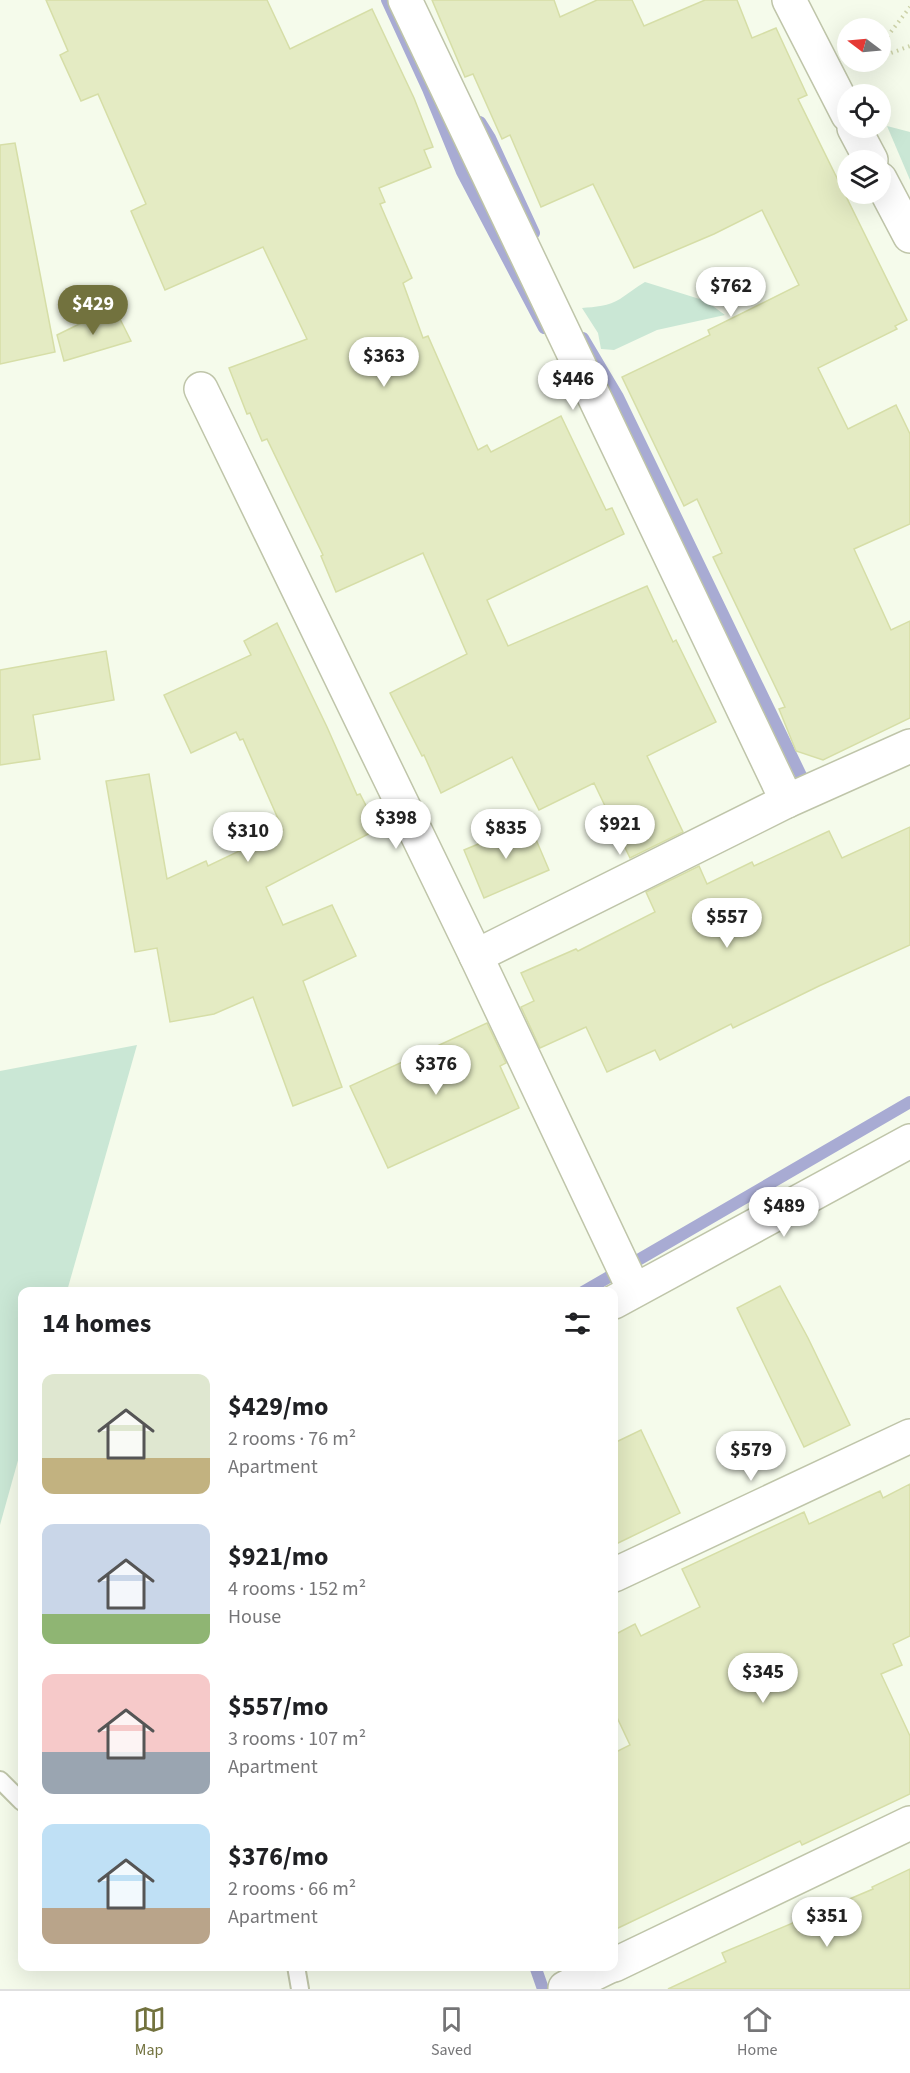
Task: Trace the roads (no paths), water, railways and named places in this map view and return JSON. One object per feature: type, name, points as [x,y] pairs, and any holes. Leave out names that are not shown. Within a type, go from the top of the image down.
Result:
[{"type":"street","points":[[405,0],[787,801]]},
{"type":"street","points":[[789,0],[837,94]]},
{"type":"street","points":[[891,200],[910,236]]},
{"type":"street","points":[[201,389],[476,956],[624,1296],[910,1141]]},
{"type":"street","points":[[476,956],[787,801],[910,746]]},
{"type":"street","points":[[618,1573],[910,1436]]},
{"type":"street","points":[[618,1963],[910,1823]]},
{"type":"street","points":[[563,1981],[596,1971]]},
{"type":"lane","points":[[0,1780],[18,1798]]},
{"type":"lane","points":[[297,1971],[300,1989]]},
{"type":"waterway","points":[[387,0],[428,89],[462,172],[544,328]]},
{"type":"waterway","points":[[480,122],[490,138],[534,233]]},
{"type":"waterway","points":[[583,338],[618,397],[808,790]]},
{"type":"waterway","points":[[592,1287],[910,1102]]},
{"type":"waterway","points":[[537,1971],[543,1989]]}]
